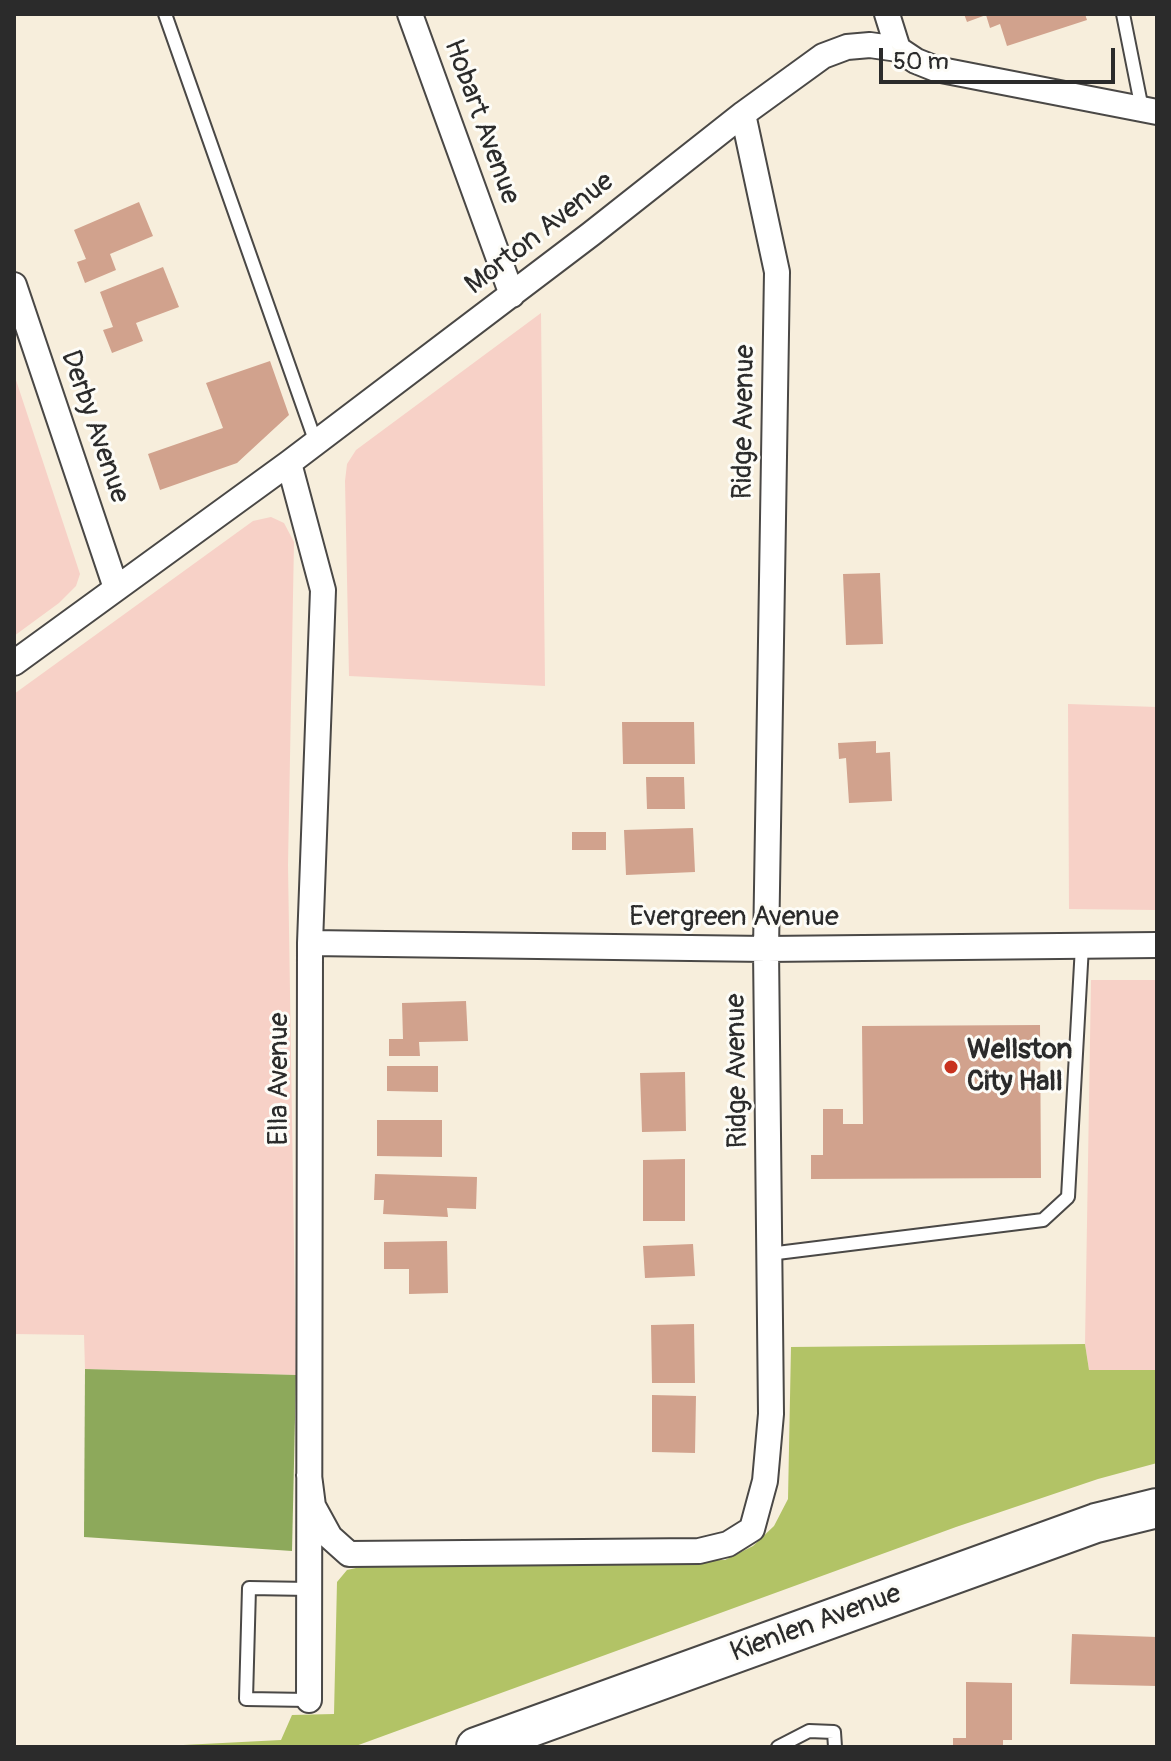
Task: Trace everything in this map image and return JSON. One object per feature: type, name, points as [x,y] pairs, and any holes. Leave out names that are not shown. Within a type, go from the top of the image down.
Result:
[{"type":"main road","name":"Kienlen Avenue","points":[[476,1747],[1096,1523],[1157,1508]]},
{"type":"street","name":"Hobart Avenue","points":[[410,14],[512,295]]},
{"type":"street","points":[[887,14],[898,49]]},
{"type":"street","name":"Morton Avenue","points":[[14,663],[316,443],[743,114],[823,56],[847,47],[870,45],[898,49],[936,69],[1150,110]]},
{"type":"street","name":"Ridge Avenue","points":[[309,1475],[313,1506],[330,1537],[349,1554],[699,1551],[728,1544],[752,1529],[765,1481],[771,1414],[766,949],[777,272],[743,114]]},
{"type":"street","name":"Derby Avenue","points":[[14,285],[116,588]]},
{"type":"street","name":"Ella Avenue","points":[[289,463],[323,590],[310,943],[309,1700]]},
{"type":"street","name":"Evergreen Avenue","points":[[310,943],[766,949],[1157,945]]},
{"type":"lane","points":[[165,14],[316,443]]},
{"type":"lane","points":[[1123,14],[1150,110]]},
{"type":"lane","points":[[769,1254],[1043,1220],[1068,1197],[1082,946]]},
{"type":"lane","points":[[309,1700],[246,1699],[249,1588],[310,1589]]},
{"type":"lane","points":[[778,1747],[809,1731],[834,1732],[835,1747]]},
{"type":"shaded area","points":[[541,313],[545,686],[349,676],[347,464],[356,450]]},
{"type":"shaded area","points":[[14,374],[80,574],[76,586],[59,603],[14,636]]},
{"type":"shaded area","points":[[271,517],[284,523],[294,542],[288,865],[296,1375],[85,1369],[84,1335],[14,1334],[14,694],[253,521]]},
{"type":"shaded area","points":[[1068,704],[1157,707],[1157,910],[1069,909]]},
{"type":"shaded area","points":[[1091,980],[1157,980],[1157,1370],[1089,1370],[1085,1344]]},
{"type":"green space","points":[[1085,1344],[1089,1370],[1157,1370],[1157,1463],[1098,1479],[956,1527],[353,1747],[144,1747],[281,1740],[292,1715],[334,1714],[337,1582],[347,1570],[365,1566],[725,1560],[753,1546],[774,1526],[788,1499],[791,1347]]},
{"type":"green space","points":[[85,1369],[296,1375],[292,1551],[84,1537]]},
{"type":"building","points":[[964,14],[1085,14],[1087,20],[1007,46],[1000,24],[990,28],[986,15],[967,22]]},
{"type":"building","points":[[139,202],[153,236],[110,254],[116,270],[85,283],[77,262],[86,259],[74,230]]},
{"type":"building","points":[[163,267],[179,307],[136,323],[143,341],[112,353],[103,330],[113,327],[100,292]]},
{"type":"building","points":[[270,361],[289,415],[237,463],[160,490],[148,454],[223,428],[206,383]]},
{"type":"building","points":[[880,573],[883,644],[846,645],[843,574]]},
{"type":"building","points":[[622,722],[694,722],[695,764],[623,764]]},
{"type":"building","points":[[876,741],[876,753],[890,752],[892,801],[849,803],[846,758],[839,759],[838,743]]},
{"type":"building","points":[[646,777],[684,777],[685,809],[647,809]]},
{"type":"building","points":[[693,828],[695,872],[626,875],[624,830]]},
{"type":"building","points":[[572,832],[606,832],[606,850],[572,850]]},
{"type":"building","points":[[466,1001],[468,1041],[419,1042],[420,1056],[389,1056],[389,1039],[403,1039],[402,1003]]},
{"type":"building","name":"Wellston City Hall","points":[[1040,1025],[1041,1178],[811,1179],[811,1155],[823,1155],[823,1109],[843,1109],[843,1124],[863,1124],[862,1026]]},
{"type":"building","points":[[387,1066],[438,1066],[438,1092],[387,1091]]},
{"type":"building","points":[[685,1072],[686,1131],[642,1132],[640,1073]]},
{"type":"building","points":[[377,1120],[442,1120],[442,1157],[377,1156]]},
{"type":"building","points":[[685,1159],[685,1221],[643,1221],[643,1160]]},
{"type":"building","points":[[375,1174],[477,1177],[476,1209],[447,1208],[448,1217],[383,1214],[384,1200],[374,1200]]},
{"type":"building","points":[[447,1241],[448,1293],[409,1294],[409,1269],[384,1269],[384,1242]]},
{"type":"building","points":[[693,1244],[695,1276],[645,1278],[643,1246]]},
{"type":"building","points":[[694,1324],[695,1383],[652,1383],[651,1325]]},
{"type":"building","points":[[652,1395],[696,1396],[695,1453],[652,1452]]},
{"type":"building","points":[[1072,1634],[1157,1637],[1157,1686],[1070,1684]]},
{"type":"building","points":[[966,1682],[1012,1683],[1012,1740],[1003,1740],[1003,1747],[953,1747],[953,1738],[966,1738]]},
{"type":"place","name":"Wellston City Hall","points":[[951,1067]]}]
